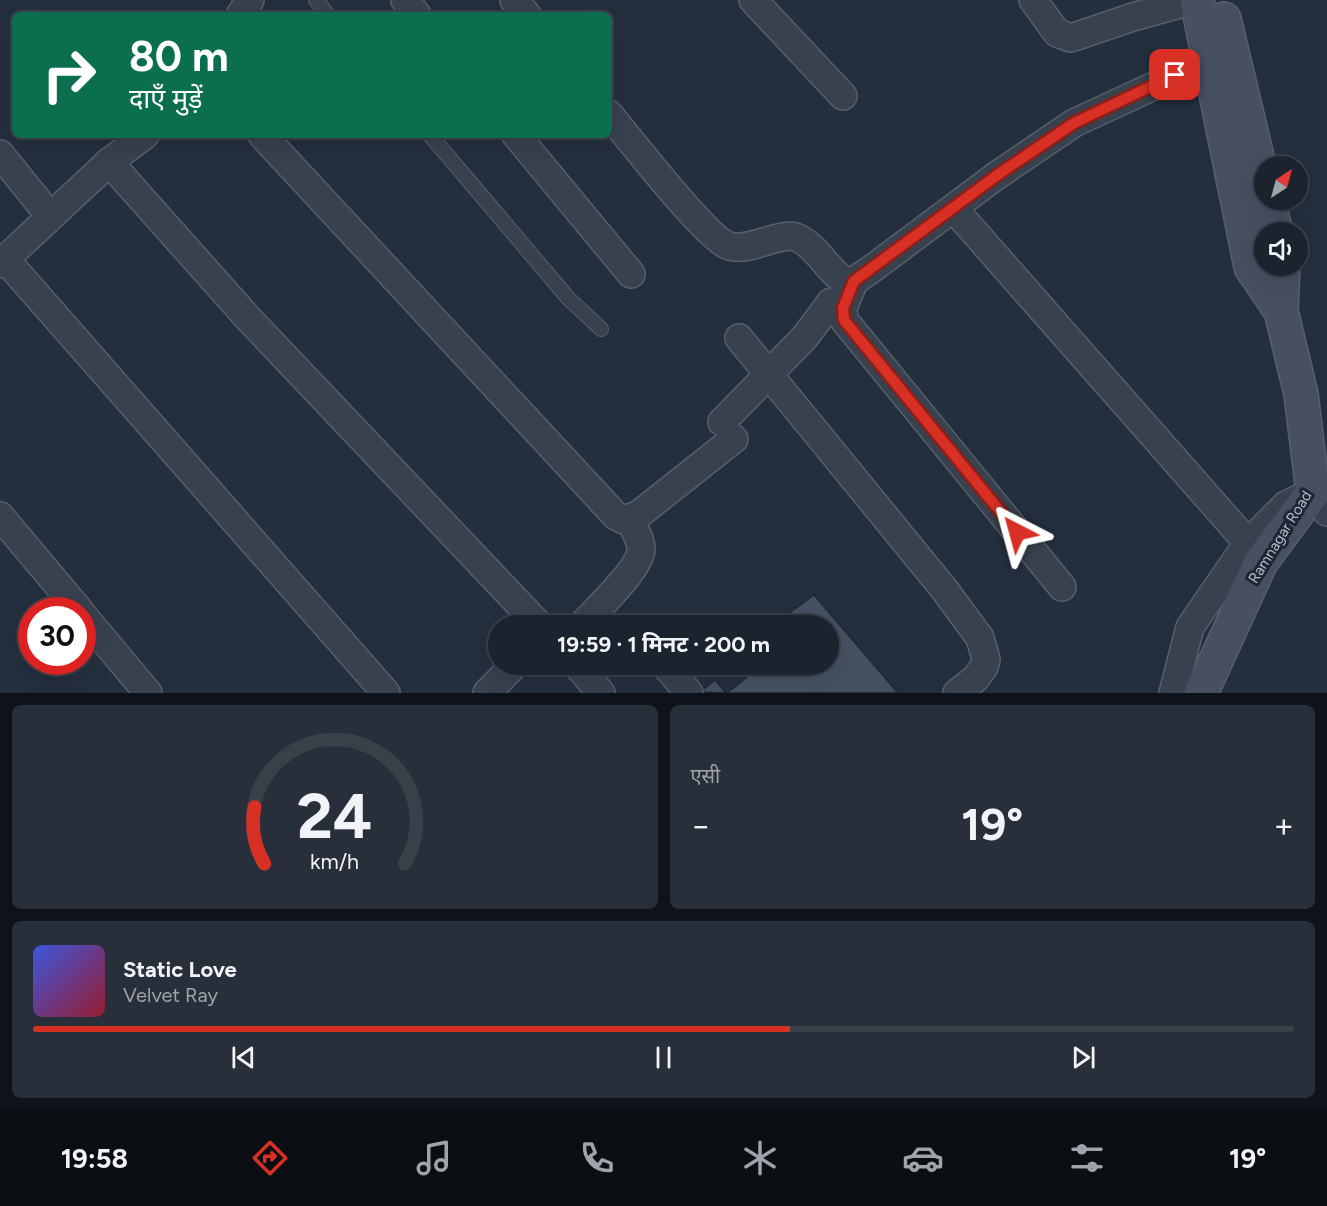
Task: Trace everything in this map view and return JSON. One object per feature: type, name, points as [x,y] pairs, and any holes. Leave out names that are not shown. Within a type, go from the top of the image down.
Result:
[{"type":"main road","points":[[1196,0],[1251,267],[1281,311]]},
{"type":"main road","points":[[1220,0],[1257,156]]},
{"type":"main road","name":"Ramnagar Road","points":[[1201,693],[1261,562],[1322,497],[1281,311],[1282,276]]},
{"type":"street","points":[[405,0],[415,12]]},
{"type":"street","points":[[514,0],[524,12]]},
{"type":"street","points":[[753,0],[843,96]]},
{"type":"street","points":[[1034,0],[1057,33],[1071,38],[1134,16],[1196,0]]},
{"type":"street","points":[[1062,587],[844,320],[843,308],[854,281],[996,176],[1074,123],[1210,60]]},
{"type":"street","points":[[612,118],[701,222],[726,245],[742,248],[789,236],[800,238],[841,279],[854,281]]},
{"type":"street","points":[[141,138],[109,162],[2,261],[386,693]]},
{"type":"street","points":[[265,138],[615,516],[624,520],[654,504],[728,431],[831,302]]},
{"type":"street","points":[[518,138],[631,274]]},
{"type":"street","points":[[0,154],[50,216]]},
{"type":"street","points":[[109,162],[247,317],[530,615]]},
{"type":"street","points":[[954,208],[1248,543]]},
{"type":"street","points":[[739,338],[944,590],[980,638],[986,659],[984,667],[976,678],[957,693]]},
{"type":"street","points":[[1173,693],[1190,627],[1248,543],[1286,505],[1322,497]]},
{"type":"street","points":[[0,516],[68,597]]},
{"type":"street","points":[[591,615],[622,581],[639,556],[641,548],[629,518]]},
{"type":"street","points":[[96,631],[148,693]]},
{"type":"street","points":[[487,693],[504,675]]},
{"type":"street","points":[[585,675],[601,693]]},
{"type":"street","points":[[673,675],[689,693]]},
{"type":"lane","points":[[316,0],[326,12]]},
{"type":"lane","points":[[433,138],[568,298],[601,328]]},
{"type":"building","points":[[814,595],[831,615],[787,615]]},
{"type":"building","points":[[839,624],[898,693],[727,693],[749,675],[839,675]]},
{"type":"building","points":[[715,680],[726,693],[700,692]]},
{"type":"route","points":[[1017,532],[844,320],[843,308],[854,281],[996,176],[1074,123],[1175,75]]}]
